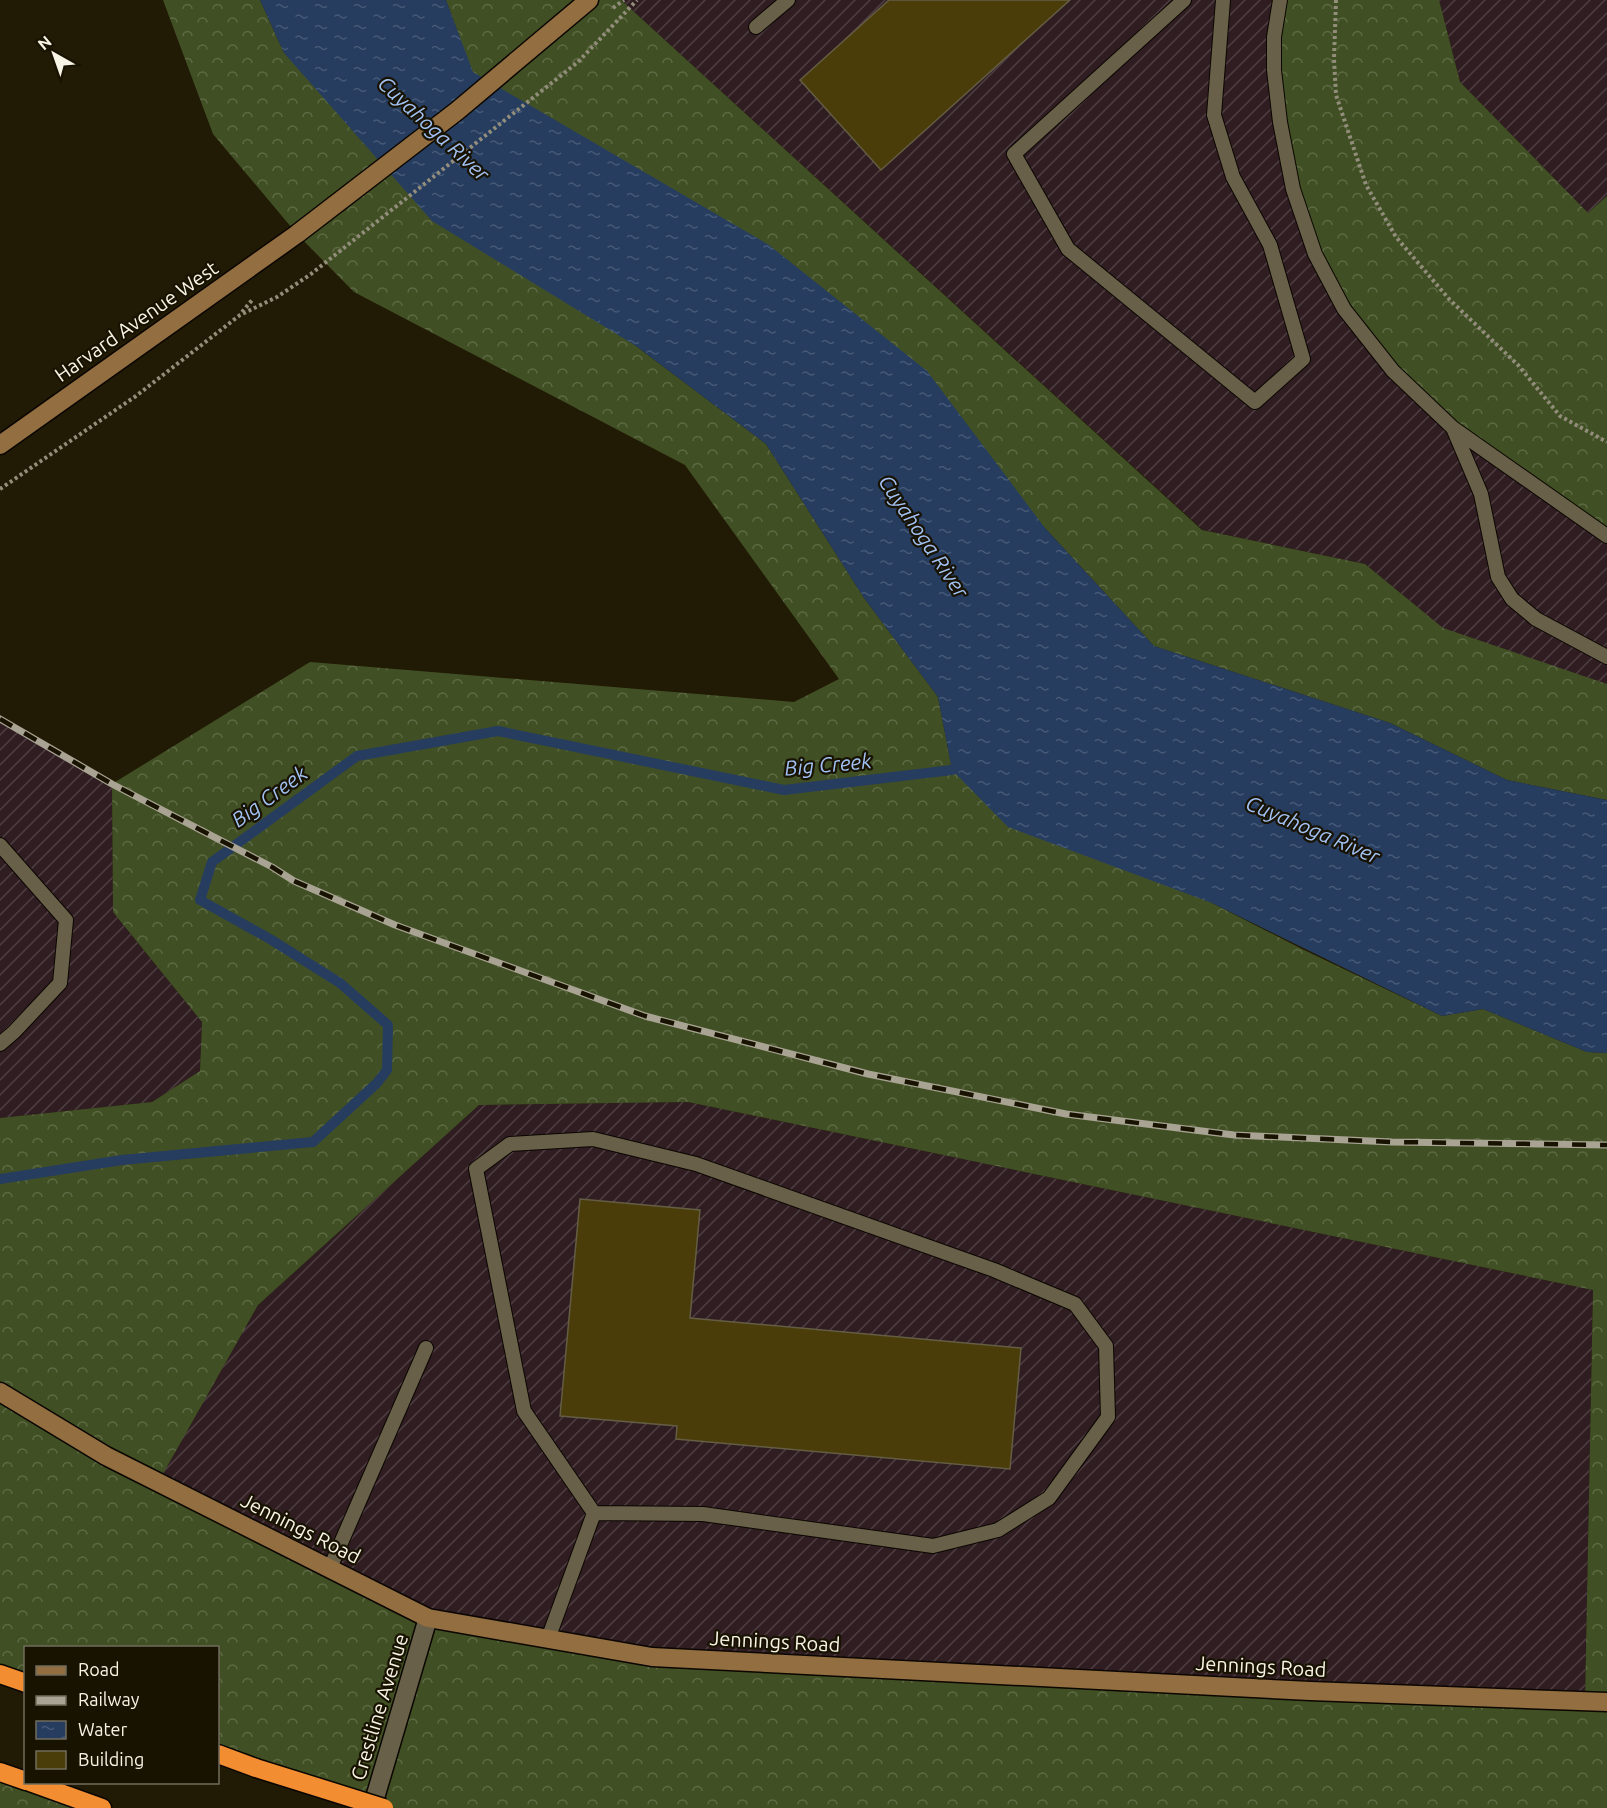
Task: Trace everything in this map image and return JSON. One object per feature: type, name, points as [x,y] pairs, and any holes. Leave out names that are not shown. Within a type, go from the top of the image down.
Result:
[{"type":"highway","points":[[0,1674],[24,1682]]},
{"type":"highway","points":[[219,1754],[384,1808]]},
{"type":"highway","points":[[0,1772],[24,1780]]},
{"type":"highway","points":[[36,1784],[102,1808]]},
{"type":"street","name":"Harvard Avenue West","points":[[0,445],[297,234],[457,111],[569,15],[590,0]]},
{"type":"street","name":"Jennings Road","points":[[0,1392],[106,1456],[428,1618],[652,1657],[1310,1691],[1607,1702]]},
{"type":"street","name":"Crestline Avenue","points":[[372,1808],[428,1618]]},
{"type":"lane","points":[[756,27],[788,0]]},
{"type":"lane","points":[[1184,0],[1014,154],[1068,249],[1255,402],[1303,359],[1270,245],[1233,177],[1214,115],[1223,0]]},
{"type":"lane","points":[[1280,0],[1274,37],[1274,70],[1280,122],[1293,189],[1315,254],[1344,309],[1393,371],[1453,428],[1607,536]]},
{"type":"lane","points":[[1453,428],[1481,494],[1498,577],[1512,599],[1536,619],[1607,657]]},
{"type":"lane","points":[[0,845],[66,920],[60,983],[0,1044]]},
{"type":"lane","points":[[593,1139],[696,1164],[994,1270],[1075,1304],[1106,1347],[1108,1417],[1049,1498],[998,1530],[933,1546],[703,1514],[594,1512],[524,1411],[476,1169],[510,1144],[593,1139]]},
{"type":"lane","points":[[330,1568],[426,1348]]},
{"type":"lane","points":[[548,1639],[594,1512]]},
{"type":"path","points":[[0,489],[136,396],[240,315],[277,297],[311,274],[578,62],[638,0]]},
{"type":"path","points":[[1336,0],[1334,59],[1336,95],[1366,185],[1396,237],[1449,299],[1518,366],[1560,416],[1607,442]]},
{"type":"shaded area","points":[[621,0],[1280,0],[1607,531],[1607,685],[1445,630],[1365,564],[1203,530]]},
{"type":"shaded area","points":[[1439,0],[1607,0],[1607,196],[1588,213],[1460,82]]},
{"type":"shaded area","points":[[0,719],[112,784],[113,912],[202,1022],[200,1071],[152,1102],[0,1118]]},
{"type":"shaded area","points":[[688,1102],[1593,1290],[1585,1701],[652,1657],[428,1618],[158,1482],[258,1305],[479,1105]]},
{"type":"green space","points":[[163,0],[260,0],[284,53],[636,346],[766,444],[864,598],[938,697],[952,770],[1304,950],[1442,1016],[1483,1009],[1587,1052],[1607,1053],[1607,1808],[384,1808],[219,1754],[219,1646],[24,1646],[24,1683],[0,1674],[0,1118],[152,1102],[200,1071],[202,1022],[113,912],[112,784],[310,662],[794,702],[839,679],[685,465],[354,292],[297,234],[213,134]],"holes":[[[688,1102],[1593,1290],[1585,1701],[652,1657],[428,1618],[159,1481],[258,1305],[479,1105]]]},
{"type":"green space","points":[[446,0],[621,0],[1202,530],[1365,564],[1443,628],[1607,684],[1607,800],[1507,780],[1390,723],[1154,646],[1045,528],[486,86],[472,72]]},
{"type":"green space","points":[[1280,0],[1439,0],[1460,82],[1588,213],[1607,196],[1607,536],[1453,428],[1393,371],[1315,254],[1280,122]]},
{"type":"green space","points":[[0,1772],[24,1780],[24,1784],[34,1784],[102,1808],[0,1808]]},
{"type":"water","name":"Cuyahoga River","points":[[260,0],[446,0],[473,72],[769,245],[927,371],[1045,528],[1154,646],[1390,723],[1507,780],[1607,800],[1607,1053],[1587,1052],[1483,1009],[1442,1016],[1212,903],[1008,827],[952,770],[938,697],[864,598],[766,444],[636,346],[432,221],[284,53]]},
{"type":"building","points":[[889,0],[1070,0],[881,170],[800,80]]},
{"type":"building","points":[[580,1199],[700,1210],[690,1318],[1021,1348],[1010,1469],[676,1439],[677,1426],[560,1416]]},
{"type":"waterway","name":"Big Creek","points":[[0,1179],[122,1160],[313,1142],[377,1083],[387,1070],[388,1025],[340,983],[270,939],[200,900],[212,862],[357,756],[498,731],[784,790],[952,770],[964,762]]},
{"type":"railway","points":[[0,719],[112,784],[272,867],[294,881],[395,925],[645,1016],[868,1074],[1066,1114],[1234,1135],[1392,1142],[1607,1145]]}]
